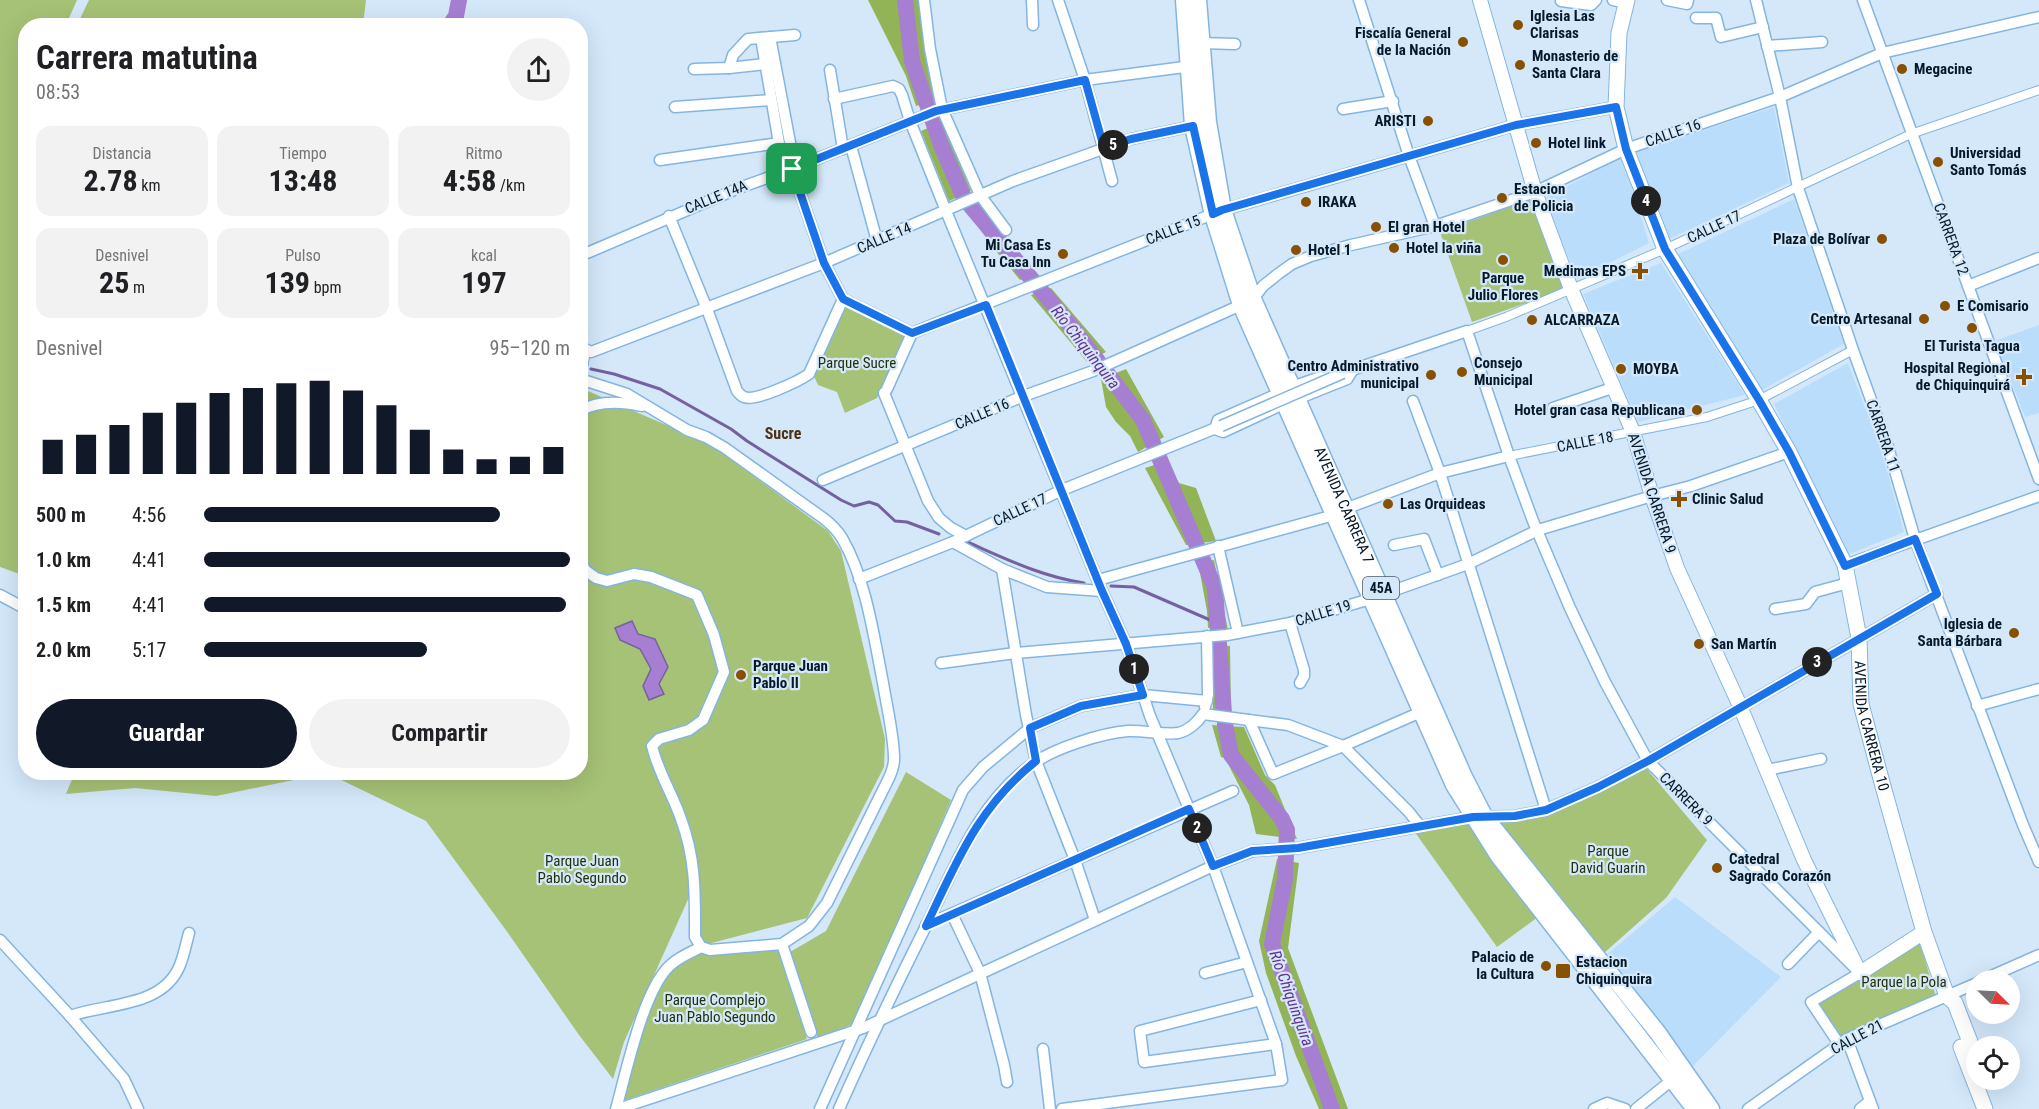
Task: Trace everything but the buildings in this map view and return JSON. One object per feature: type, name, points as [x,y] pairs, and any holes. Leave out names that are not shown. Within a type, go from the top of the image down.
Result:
[{"type":"main road","name":"AVENIDA CARRERA 7","points":[[1184,0],[1208,122],[1218,212]]},
{"type":"main road","name":"AVENIDA CARRERA 7","points":[[1198,0],[1201,43],[1196,65],[1193,126],[1218,212],[1247,302],[1377,597],[1464,777],[1479,817],[1498,855],[1695,1109]]},
{"type":"main road","name":"AVENIDA CARRERA 10","points":[[1622,1],[1616,107],[1626,149],[1665,249],[1789,452],[1845,566],[1859,638],[1861,704],[1924,932],[1947,996],[1955,1003],[1968,1036]]},
{"type":"main road","name":"AVENIDA CARRERA 7","points":[[1377,597],[1421,712],[1454,785],[1658,1033],[1711,1109]]},
{"type":"main road","name":"AVENIDA CARRERA 10","points":[[1947,996],[1945,1006],[1985,1109]]},
{"type":"main road","points":[[1989,1090],[1996,1109]]},
{"type":"street","points":[[924,0],[939,110],[976,197],[1006,230]]},
{"type":"street","points":[[1032,0],[1033,25]]},
{"type":"street","points":[[1058,0],[1085,80],[1112,181]]},
{"type":"street","points":[[1359,0],[1409,156],[1435,226]]},
{"type":"street","name":"AVENIDA CARRERA 9","points":[[1480,0],[1535,192],[1571,289],[1633,432],[1677,568],[1740,706],[1804,860],[1860,973]]},
{"type":"street","points":[[1561,1],[1591,5],[1596,0]]},
{"type":"street","points":[[1667,0],[1687,4],[1688,0]]},
{"type":"street","name":"CARRERA 11","points":[[1756,0],[1780,97],[1798,188],[1888,447],[1915,539],[2022,825],[2039,862]]},
{"type":"street","name":"CARRERA 12","points":[[1863,0],[2039,479]]},
{"type":"street","name":"CALLE 16","points":[[823,480],[1023,397],[1093,371],[1247,302],[1263,286],[1292,264],[1351,244],[1435,226],[1535,192],[1626,149],[1780,97],[1882,53],[2039,17]]},
{"type":"street","points":[[1696,18],[1716,18],[1721,37],[1762,27]]},
{"type":"street","points":[[729,68],[733,55],[748,39],[795,35]]},
{"type":"street","points":[[766,37],[765,64],[778,143],[781,155],[792,169]]},
{"type":"street","points":[[766,37],[792,153],[792,169],[824,263],[843,299],[912,333],[886,391],[905,447],[928,501],[939,518],[966,536]]},
{"type":"street","points":[[1767,46],[1822,42]]},
{"type":"street","points":[[1201,43],[1235,44]]},
{"type":"street","points":[[694,69],[765,64]]},
{"type":"street","name":"CALLE 14A","points":[[588,252],[669,216],[939,110],[1085,80],[1196,65]]},
{"type":"street","points":[[830,70],[834,99],[847,147],[878,241]]},
{"type":"street","points":[[834,99],[893,86],[899,89],[902,95],[946,211],[1102,591],[1126,644],[1157,731],[1213,866],[1276,1044],[1282,1080],[1062,1109]]},
{"type":"street","name":"CALLE 17","points":[[859,579],[953,542],[1062,490],[1218,428],[1348,372],[1467,331],[1571,289],[1665,249],[1911,134],[2039,90]]},
{"type":"street","points":[[675,107],[771,100]]},
{"type":"street","points":[[1343,109],[1393,101]]},
{"type":"street","name":"CALLE 15","points":[[912,333],[1218,212],[1516,125],[1616,107]]},
{"type":"street","name":"CALLE 14","points":[[588,350],[591,352],[824,263],[1013,181],[1131,139],[1193,126]]},
{"type":"street","points":[[660,160],[778,143]]},
{"type":"street","points":[[669,216],[737,391],[744,397],[753,398],[800,380],[809,374],[843,299]]},
{"type":"street","points":[[1968,286],[2039,258]]},
{"type":"street","name":"CARRERA 9","points":[[1467,331],[1533,521],[1605,682],[1648,761],[1860,973]]},
{"type":"street","name":"CALLE 18","points":[[1098,580],[1340,512],[1440,473],[1509,456],[1696,420],[1759,400],[1853,350]]},
{"type":"street","name":"CALLE 17","points":[[1218,428],[1218,420],[1347,379],[1348,372]]},
{"type":"street","points":[[588,382],[627,394],[687,430],[706,436],[824,518],[843,540],[859,579],[875,643],[895,758],[884,790],[827,903],[809,926],[783,944],[710,950],[701,947],[695,937],[694,865],[682,819],[652,746],[659,739],[689,730],[703,720],[724,672],[714,635],[697,596],[634,574],[607,580],[596,578],[588,572]]},
{"type":"street","points":[[1552,408],[1615,387]]},
{"type":"street","points":[[1413,401],[1440,473],[1546,810]]},
{"type":"street","points":[[588,407],[601,404],[626,403],[651,408]]},
{"type":"street","name":"CALLE 19","points":[[941,663],[1016,653],[1233,634],[1290,623],[1377,597],[1468,564],[1538,530],[1722,477],[1789,452]]},
{"type":"street","points":[[1845,566],[2039,496]]},
{"type":"street","points":[[1394,545],[1424,539],[1438,575]]},
{"type":"street","points":[[953,542],[1002,568],[1047,587],[1102,591]]},
{"type":"street","points":[[1213,548],[1233,634]]},
{"type":"street","points":[[1002,568],[1026,715],[1036,761],[1075,860],[1095,920]]},
{"type":"street","points":[[1775,609],[1806,604],[1815,591],[1848,584]]},
{"type":"street","points":[[617,1109],[857,1029],[1213,866],[1252,851],[1298,848],[1420,826],[1479,817],[1515,816],[1546,810],[1648,761],[1937,594]]},
{"type":"street","points":[[0,595],[18,605]]},
{"type":"street","points":[[1290,623],[1304,670],[1300,683]]},
{"type":"street","points":[[1208,715],[1210,636]]},
{"type":"street","points":[[1977,706],[2039,689]]},
{"type":"street","points":[[820,1109],[963,790],[983,767],[1030,728],[1081,706],[1143,695],[1207,701]]},
{"type":"street","points":[[1249,720],[1273,774],[1421,712]]},
{"type":"street","points":[[839,1109],[879,1020],[964,847],[981,818],[999,795],[1036,761],[1088,738],[1127,731],[1178,733],[1208,715],[1288,725],[1343,746],[1420,826]]},
{"type":"street","points":[[1767,770],[1821,759]]},
{"type":"street","points":[[926,926],[1233,790]]},
{"type":"street","points":[[952,914],[980,974],[1004,1065],[1006,1082]]},
{"type":"street","points":[[1788,964],[1819,932]]},
{"type":"street","points":[[1860,1109],[1871,1105],[1843,1042],[1811,1002],[1924,932]]},
{"type":"street","points":[[70,1016],[141,1001],[162,987],[179,967],[189,933]]},
{"type":"street","points":[[0,940],[124,1079],[138,1109]]},
{"type":"street","points":[[783,944],[811,1032]]},
{"type":"street","points":[[617,1109],[643,1011],[660,977],[671,963],[701,947]]},
{"type":"street","name":"CALLE 21","points":[[2007,970],[2039,956]]},
{"type":"street","points":[[1204,972],[1247,962]]},
{"type":"street","name":"CALLE 21","points":[[1748,1109],[1843,1042],[1966,988]]},
{"type":"street","points":[[1261,1000],[1140,1031],[1144,1062],[1276,1044]]},
{"type":"street","points":[[1043,1049],[1050,1109]]},
{"type":"street","points":[[1636,1109],[1672,1080]]},
{"type":"street","points":[[1594,1109],[1607,1103],[1625,1109]]},
{"type":"shaded area","points":[[1774,107],[1789,183],[1669,239],[1634,153]]},
{"type":"shaded area","points":[[1622,157],[1649,243],[1577,279],[1545,198]]},
{"type":"shaded area","points":[[1794,199],[1844,344],[1762,390],[1676,255]]},
{"type":"shaded area","points":[[1661,263],[1745,395],[1638,422],[1583,294]]},
{"type":"shaded area","name":"Hospital Regional de Chiquinquirá","points":[[2039,325],[2039,413],[2025,417],[1995,341]]},
{"type":"shaded area","points":[[1848,363],[1881,449],[1904,532],[1847,555],[1774,404]]},
{"type":"shaded area","points":[[632,621],[638,634],[655,639],[668,667],[659,684],[664,694],[649,700],[643,686],[651,669],[640,649],[620,640],[615,628]]},
{"type":"shaded area","points":[[1675,897],[1781,977],[1688,1071],[1604,957]]},
{"type":"green space","points":[[0,0],[77,0],[69,18],[18,18],[18,573],[0,567]]},
{"type":"green space","points":[[89,0],[366,0],[364,18],[80,18]]},
{"type":"green space","points":[[868,0],[918,0],[934,102],[916,106],[906,76]]},
{"type":"green space","points":[[942,122],[971,191],[949,201],[921,131]]},
{"type":"green space","name":"Parque Julio Flores","points":[[1534,198],[1566,289],[1472,322],[1440,232]]},
{"type":"green space","points":[[979,204],[1037,274],[1020,280],[991,245],[967,210]]},
{"type":"green space","points":[[1051,288],[1106,352],[1087,362],[1031,295]]},
{"type":"green space","name":"Parque Sucre","points":[[846,306],[906,335],[877,398],[845,413],[837,392],[818,385],[814,376]]},
{"type":"green space","points":[[1126,369],[1164,437],[1138,452],[1130,436],[1116,422],[1106,407],[1101,379]]},
{"type":"green space","name":"Parque Juan Pablo II","points":[[588,391],[710,444],[828,531],[841,551],[885,739],[884,767],[807,918],[704,945],[690,895],[624,1042],[613,1079],[426,821],[341,780],[588,780]]},
{"type":"green space","points":[[1167,461],[1179,483],[1196,488],[1216,541],[1186,545],[1145,468]]},
{"type":"green space","points":[[1214,560],[1228,630],[1208,628],[1198,562]]},
{"type":"green space","points":[[1213,645],[1230,646],[1231,712],[1213,710]]},
{"type":"green space","points":[[1212,725],[1244,727],[1265,775],[1275,785],[1297,839],[1256,834],[1249,805],[1225,758],[1221,757]]},
{"type":"green space","name":"Parque David Guarin","points":[[1646,768],[1707,840],[1666,898],[1604,953],[1494,820],[1560,809]]},
{"type":"green space","name":"Parque Complejo Juan Pablo Segundo","points":[[906,772],[951,800],[855,1023],[818,1039],[790,952],[826,931]]},
{"type":"green space","name":"Parque Juan Pablo II","points":[[72,780],[293,780],[216,796],[135,788],[66,794]]},
{"type":"green space","points":[[1469,821],[1538,917],[1497,947],[1414,831]]},
{"type":"green space","points":[[1277,859],[1299,863],[1288,948],[1348,1109],[1319,1109],[1296,1056],[1266,973],[1259,941]]},
{"type":"green space","name":"Parque la Pola","points":[[1920,943],[1936,997],[1838,1038],[1818,1003]]},
{"type":"green space","name":"Parque Complejo Juan Pablo Segundo","points":[[778,950],[807,1039],[622,1101],[648,1008],[663,979],[674,966],[700,951]]},
{"type":"waterway","points":[[455,18],[459,0]]},
{"type":"waterway","name":"Río Chiquinquira","points":[[905,0],[912,61],[941,145],[964,198],[1075,331],[1143,420],[1215,588],[1224,713]]},
{"type":"waterway","points":[[591,369],[660,389],[731,429],[841,500],[854,506],[869,502],[878,505],[895,521],[907,522],[939,534]]},
{"type":"waterway","points":[[965,541],[1038,572],[1084,583]]},
{"type":"waterway","points":[[1111,586],[1134,587],[1217,623]]},
{"type":"waterway","name":"Río Chiquinquira","points":[[1225,724],[1231,755],[1282,819],[1287,830],[1285,879],[1272,944],[1332,1109]]},
{"type":"place","name":"Iglesia Las Clarisas","points":[[1518,25]]},
{"type":"place","name":"Fiscalía General de la Nación","points":[[1463,42]]},
{"type":"place","name":"Monasterio de Santa Clara","points":[[1520,65]]},
{"type":"place","name":"Megacine","points":[[1902,69]]},
{"type":"place","name":"ARISTI","points":[[1428,121]]},
{"type":"place","name":"Hotel link","points":[[1536,143]]},
{"type":"place","name":"Universidad Santo Tomás","points":[[1938,162]]},
{"type":"place","name":"Estacion de Policia","points":[[1502,198]]},
{"type":"place","name":"IRAKA","points":[[1306,202]]},
{"type":"place","name":"El gran Hotel","points":[[1376,227]]},
{"type":"place","name":"Plaza de Bolívar","points":[[1882,239]]},
{"type":"place","name":"Hotel la viña","points":[[1394,248]]},
{"type":"place","name":"Hotel 1","points":[[1296,250]]},
{"type":"place","name":"Mi Casa Es Tu Casa Inn","points":[[1063,254]]},
{"type":"place","name":"Parque Julio Flores","points":[[1503,260]]},
{"type":"place","name":"Medimas EPS","points":[[1640,271]]},
{"type":"place","name":"E Comisario","points":[[1945,306]]},
{"type":"place","name":"Centro Artesanal","points":[[1924,319]]},
{"type":"place","name":"ALCARRAZA","points":[[1532,320]]},
{"type":"place","name":"El Turista Tagua","points":[[1972,328]]},
{"type":"place","name":"MOYBA","points":[[1621,369]]},
{"type":"place","name":"Consejo Municipal","points":[[1462,372]]},
{"type":"place","name":"Centro Administrativo municipal","points":[[1431,375]]},
{"type":"place","name":"Hospital Regional de Chiquinquirá","points":[[2024,377]]},
{"type":"place","name":"Hotel gran casa Republicana","points":[[1697,410]]},
{"type":"place","name":"Clinic Salud","points":[[1679,499]]},
{"type":"place","name":"Las Orquideas","points":[[1388,504]]},
{"type":"place","name":"Iglesia de Santa Bárbara","points":[[2014,633]]},
{"type":"place","name":"San Martín","points":[[1699,644]]},
{"type":"place","name":"Parque Juan Pablo II","points":[[741,675]]},
{"type":"place","name":"Catedral Sagrado Corazón","points":[[1717,868]]},
{"type":"place","name":"Palacio de la Cultura","points":[[1546,966]]},
{"type":"place","name":"Estacion Chiquinquira","points":[[1563,971]]},
{"type":"district","name":"Sucre","points":[[783,433]]},
{"type":"route","points":[[1085,80],[1104,148],[1131,139],[1193,126],[1213,214],[1516,125],[1616,107],[1626,149],[1665,249],[1789,452],[1845,566],[1915,539],[1937,594],[1648,761],[1546,810],[1515,816],[1473,817],[1298,848],[1252,851],[1213,866],[1189,809],[926,926],[964,847],[981,818],[999,795],[1036,761],[1030,728],[1081,706],[1143,695],[1126,644],[1102,591],[986,305],[912,333],[843,299],[824,263],[792,169],[936,111],[1085,80]]},
{"type":"park label","name":"Parque Juan Pablo Segundo","points":[[582,870]]}]
